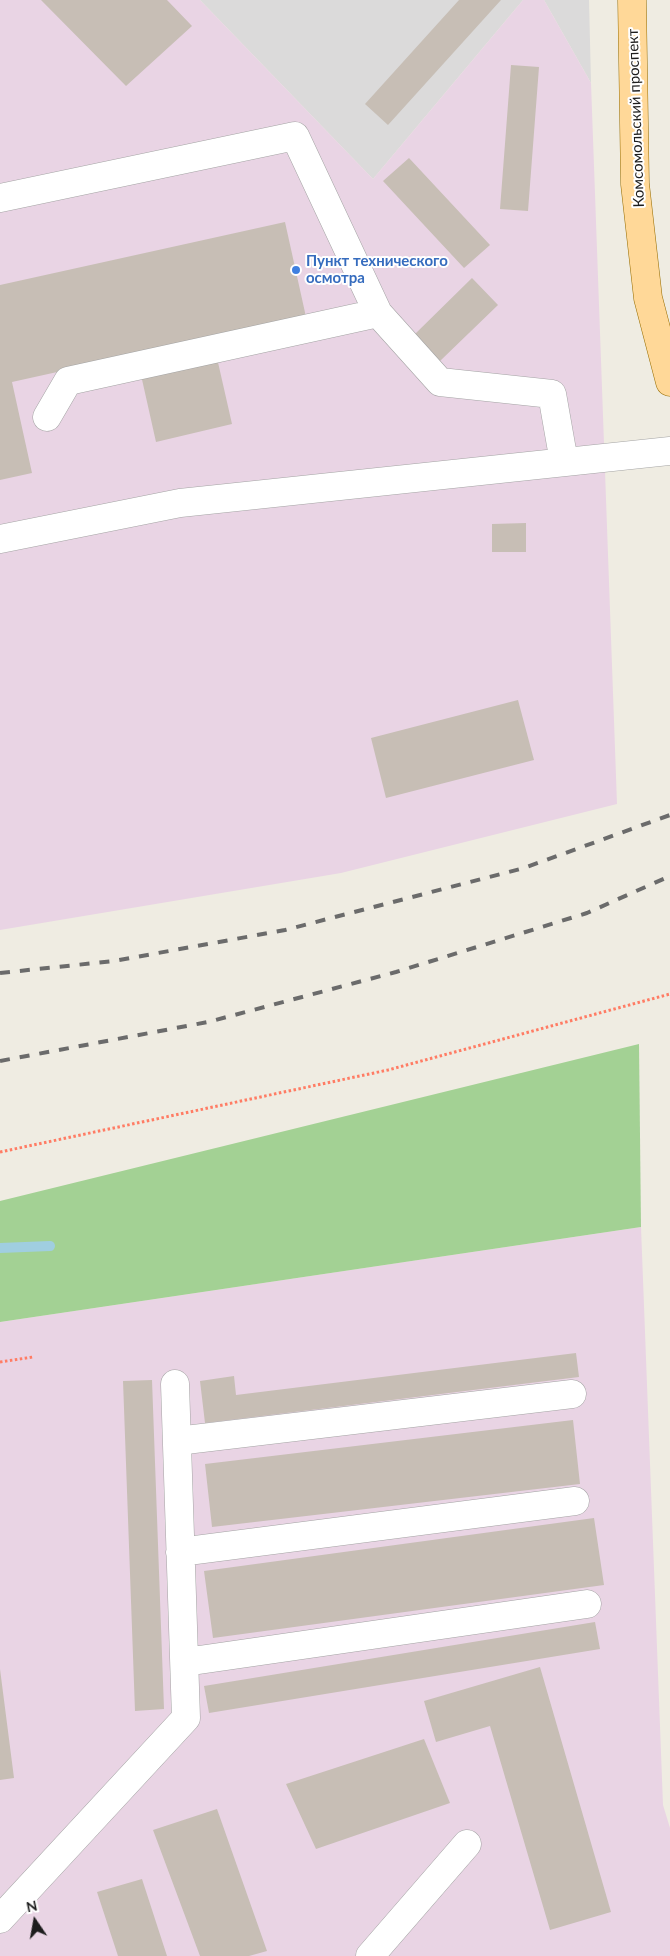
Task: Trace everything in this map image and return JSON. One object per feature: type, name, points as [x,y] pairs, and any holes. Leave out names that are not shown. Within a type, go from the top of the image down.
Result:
[{"type":"main road","name":"Комсомольский проспект","points":[[632,0],[635,184],[648,298],[670,382]]},
{"type":"lane","points":[[0,198],[295,136],[378,312],[440,382],[552,394],[564,462]]},
{"type":"lane","points":[[47,417],[68,381],[378,312]]},
{"type":"lane","points":[[0,539],[180,502],[670,451]]},
{"type":"lane","points":[[0,1918],[186,1718],[175,1384]]},
{"type":"lane","points":[[177,1441],[572,1394]]},
{"type":"lane","points":[[180,1552],[575,1501]]},
{"type":"lane","points":[[184,1662],[587,1604]]},
{"type":"lane","points":[[370,1956],[467,1844]]},
{"type":"path","points":[[0,1152],[388,1070],[670,994]]},
{"type":"path","points":[[0,1362],[33,1356]]},
{"type":"shaded area","points":[[0,0],[200,0],[373,179],[523,0],[544,0],[591,83],[617,804],[341,873],[0,930]]},
{"type":"shaded area","points":[[200,0],[523,0],[373,179]]},
{"type":"shaded area","points":[[544,0],[589,0],[591,83]]},
{"type":"shaded area","points":[[641,1227],[663,1805],[670,1828],[670,1956],[0,1956],[0,1322]]},
{"type":"green space","points":[[639,1044],[641,1227],[0,1322],[0,1201]]},
{"type":"building","points":[[41,0],[167,0],[192,26],[126,86]]},
{"type":"building","points":[[459,0],[501,0],[388,125],[365,104]]},
{"type":"building","points":[[511,65],[539,67],[528,211],[500,209]]},
{"type":"building","points":[[409,158],[490,245],[464,268],[383,181]]},
{"type":"building","points":[[285,222],[306,317],[12,382],[32,473],[0,480],[0,285]]},
{"type":"building","points":[[472,278],[498,305],[440,361],[414,335]]},
{"type":"building","points":[[217,358],[232,424],[156,442],[141,375]]},
{"type":"building","points":[[526,523],[526,552],[492,552],[492,524]]},
{"type":"building","points":[[518,700],[534,760],[386,798],[371,738]]},
{"type":"building","points":[[576,1353],[579,1377],[205,1423],[200,1381],[234,1376],[236,1395]]},
{"type":"building","points":[[152,1380],[164,1709],[135,1711],[123,1381]]},
{"type":"building","points":[[573,1420],[580,1484],[212,1527],[205,1464]]},
{"type":"building","points":[[594,1518],[604,1585],[213,1638],[204,1571]]},
{"type":"building","points":[[595,1622],[600,1649],[209,1713],[204,1686]]},
{"type":"building","points":[[540,1667],[611,1912],[550,1930],[490,1726],[436,1742],[424,1701]]},
{"type":"building","points":[[0,1669],[14,1778],[0,1780]]},
{"type":"building","points":[[424,1739],[450,1803],[316,1849],[286,1784]]},
{"type":"building","points":[[217,1809],[267,1951],[249,1956],[200,1956],[153,1830]]},
{"type":"building","points":[[142,1879],[167,1956],[118,1956],[97,1892]]},
{"type":"waterway","points":[[0,1248],[50,1246]]},
{"type":"railway","points":[[0,973],[114,961],[285,930],[524,868],[670,815]]},
{"type":"railway","points":[[0,1061],[208,1022],[396,972],[587,913],[670,876]]},
{"type":"place","name":"Пункт технического осмотра","points":[[296,270]]}]
